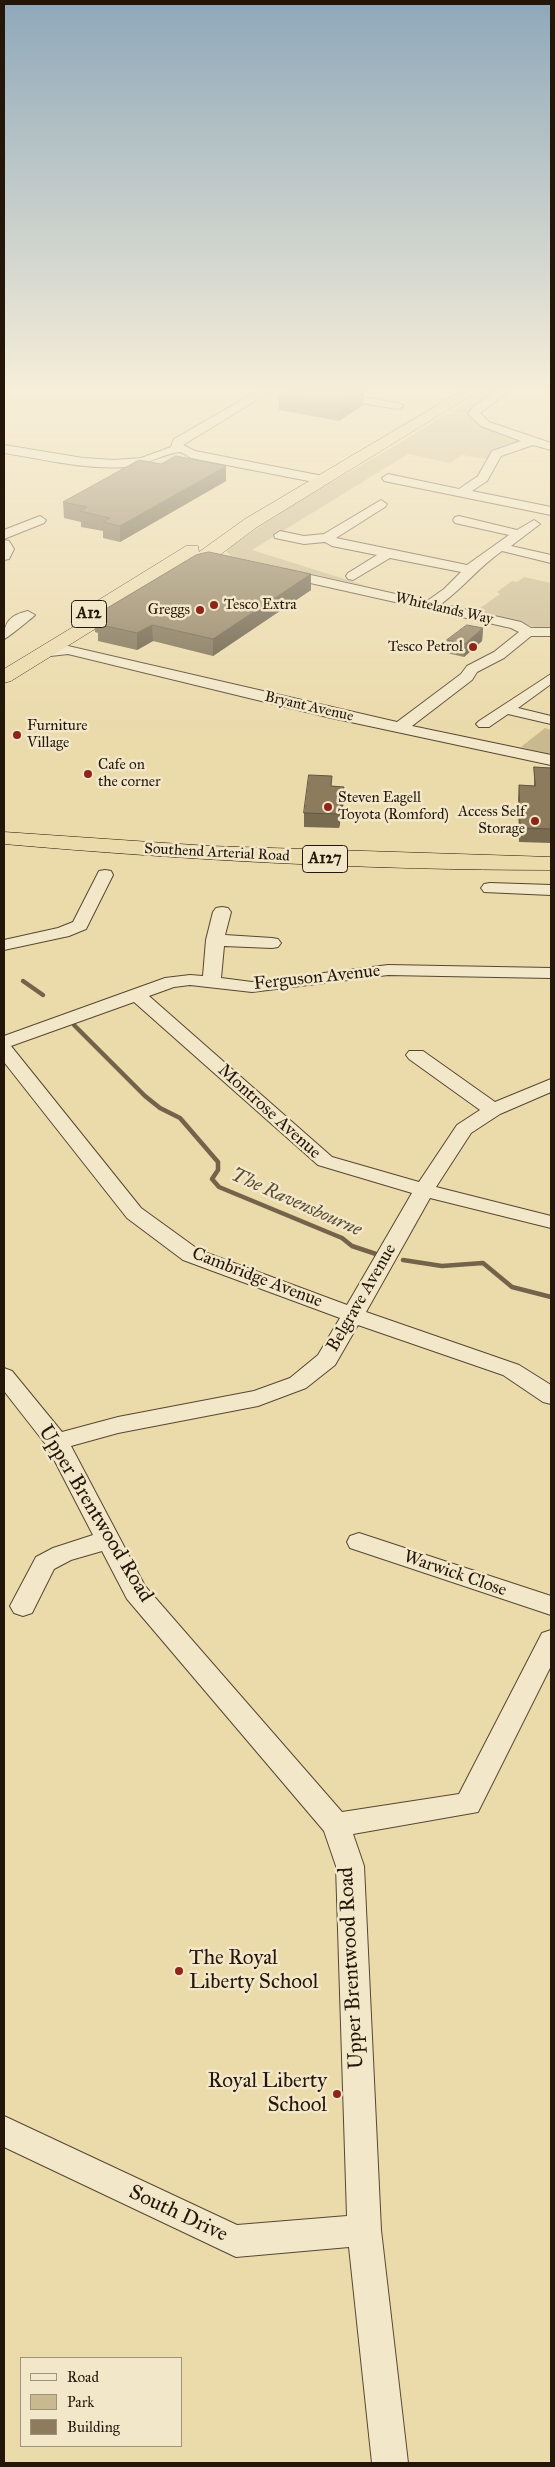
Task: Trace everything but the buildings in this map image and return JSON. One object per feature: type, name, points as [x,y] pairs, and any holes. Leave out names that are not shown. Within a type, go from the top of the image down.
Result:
[{"type":"highway","name":"A12","points":[[4,666],[174,562],[201,553],[260,505]]},
{"type":"highway","name":"A12","points":[[4,677],[42,653],[65,646],[201,553],[251,523],[276,505]]},
{"type":"highway","name":"Southend Arterial Road","points":[[4,838],[103,860],[294,858],[551,864]]},
{"type":"highway","name":"A127","points":[[4,845],[103,860]]},
{"type":"highway","name":"Southend Arterial Road","points":[[4,850],[103,860],[551,876]]},
{"type":"street","points":[[524,505],[551,511]]},
{"type":"street","points":[[280,535],[304,540],[327,538],[376,507],[352,506]]},
{"type":"street","points":[[447,528],[463,518],[519,534]]},
{"type":"street","points":[[4,535],[40,520]]},
{"type":"street","points":[[430,606],[449,592],[471,570],[500,547],[534,524]]},
{"type":"street","points":[[327,538],[337,543],[390,552],[471,570]]},
{"type":"street","points":[[4,544],[7,552],[4,556]]},
{"type":"street","points":[[500,547],[551,559]]},
{"type":"street","points":[[353,576],[390,552]]},
{"type":"street","points":[[201,553],[206,560],[224,561]]},
{"type":"street","name":"Whitelands Way","points":[[274,571],[516,625],[528,632],[498,655],[472,669],[467,677],[399,728]]},
{"type":"street","points":[[5,637],[13,624],[28,615]]},
{"type":"street","points":[[528,632],[551,632]]},
{"type":"street","name":"Bryant Avenue","points":[[65,646],[399,728],[551,760]]},
{"type":"street","points":[[484,724],[551,678]]},
{"type":"street","points":[[505,709],[551,720]]},
{"type":"street","points":[[4,945],[63,932],[80,924],[103,860]]},
{"type":"street","points":[[490,888],[551,890]]},
{"type":"street","points":[[212,983],[216,940],[222,912]]},
{"type":"street","points":[[216,940],[272,943]]},
{"type":"street","name":"Ferguson Avenue","points":[[4,1042],[171,982],[190,980],[252,987],[388,970],[551,973]]},
{"type":"street","name":"Montrose Avenue","points":[[136,994],[325,1161],[424,1190],[551,1222]]},
{"type":"street","name":"Cambridge Avenue","points":[[4,1050],[134,1213],[191,1255],[352,1315],[511,1370],[551,1396]]},
{"type":"street","points":[[416,1055],[493,1110]]},
{"type":"street","name":"Belgrave Avenue","points":[[57,1442],[118,1425],[258,1398],[298,1383],[327,1360],[424,1190],[464,1129],[493,1110],[551,1085]]},
{"type":"street","name":"Upper Brentwood Road","points":[[8,1388],[57,1442],[136,1592],[336,1825],[350,1866],[364,2230],[390,2463]]},
{"type":"street","points":[[23,1606],[45,1562],[62,1554],[109,1539]]},
{"type":"street","name":"Warwick Close","points":[[359,1542],[551,1606]]},
{"type":"street","points":[[336,1825],[468,1804],[551,1640]]},
{"type":"street","name":"South Drive","points":[[4,2131],[236,2241],[364,2230]]},
{"type":"green space","points":[[294,505],[325,505],[252,550],[367,586],[231,556],[226,551]]},
{"type":"green space","points":[[524,577],[551,583],[550,627],[538,628],[476,611],[500,594],[497,592],[512,581],[517,582]]},
{"type":"green space","points":[[545,728],[551,730],[551,755],[521,747]]},
{"type":"waterway","name":"The Ravensbourne","points":[[23,981],[43,995]]},
{"type":"waterway","name":"The Ravensbourne","points":[[74,1025],[145,1096],[160,1108],[180,1118],[218,1162],[218,1170],[212,1179],[219,1187],[342,1238],[352,1246],[376,1254]]},
{"type":"waterway","name":"The Ravensbourne","points":[[403,1260],[442,1266],[483,1263],[512,1287],[551,1297]]},
{"type":"place","name":"Tesco Extra","points":[[214,605]]},
{"type":"place","name":"Greggs","points":[[200,610]]},
{"type":"place","name":"Tesco Petrol","points":[[473,647]]},
{"type":"place","name":"Furniture Village","points":[[17,735]]},
{"type":"place","name":"Cafe on the corner","points":[[88,774]]},
{"type":"place","name":"Steven Eagell Toyota (Romford)","points":[[328,807]]},
{"type":"place","name":"Access Self Storage","points":[[535,821]]},
{"type":"place","name":"The Royal Liberty School","points":[[179,1971]]},
{"type":"place","name":"Royal Liberty School","points":[[337,2094]]}]
